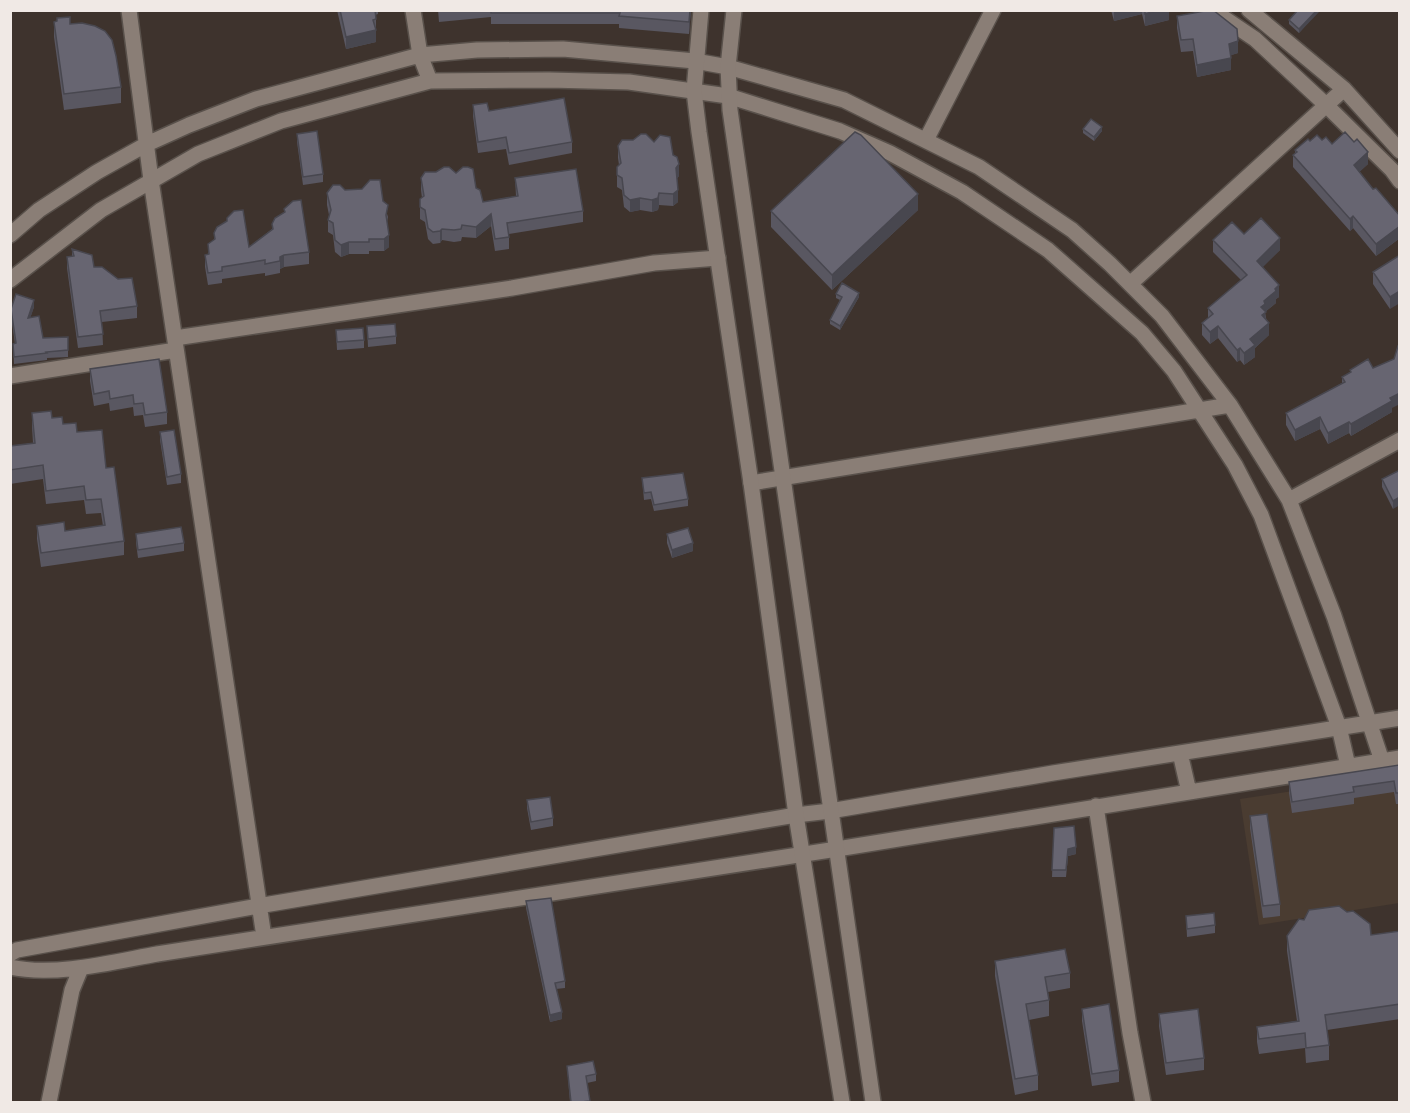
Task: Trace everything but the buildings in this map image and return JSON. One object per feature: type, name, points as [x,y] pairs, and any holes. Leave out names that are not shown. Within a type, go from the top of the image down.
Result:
[{"type":"street","points":[[129,10],[151,180],[264,937]]},
{"type":"street","points":[[413,10],[420,55],[430,81]]},
{"type":"street","points":[[701,10],[694,91],[796,815],[842,1102]]},
{"type":"street","points":[[735,10],[728,67],[728,96],[873,1102]]},
{"type":"street","points":[[926,140],[993,10]]},
{"type":"street","points":[[1212,10],[1255,39],[1325,104],[1392,170],[1400,181]]},
{"type":"street","points":[[1249,10],[1344,89],[1400,151]]},
{"type":"street","points":[[10,235],[39,210],[97,172],[147,144],[256,99],[420,55],[477,50],[563,50],[695,61],[728,67],[844,100],[979,167],[1072,230],[1162,316],[1230,405],[1289,500],[1334,616],[1382,761]]},
{"type":"street","points":[[10,280],[100,210],[198,154],[281,121],[430,81],[629,82],[728,96],[840,131],[890,153],[962,192],[1048,250],[1142,333],[1174,371],[1235,465],[1261,515],[1339,728],[1348,766]]},
{"type":"street","points":[[1130,284],[1344,89]]},
{"type":"street","points":[[10,376],[175,344],[654,263],[718,258]]},
{"type":"street","points":[[751,483],[1230,405]]},
{"type":"street","points":[[1289,500],[1400,440]]},
{"type":"street","points":[[10,954],[17,950],[258,906],[796,815],[1400,718]]},
{"type":"street","points":[[1180,753],[1189,792]]},
{"type":"street","points":[[10,967],[22,970],[81,968],[157,954],[837,849],[1400,758]]},
{"type":"street","points":[[1095,806],[1128,1022],[1143,1102]]},
{"type":"street","points":[[49,1102],[72,990],[81,968]]},
{"type":"shaded area","points":[[1399,775],[1399,903],[1259,925],[1240,799]]}]
